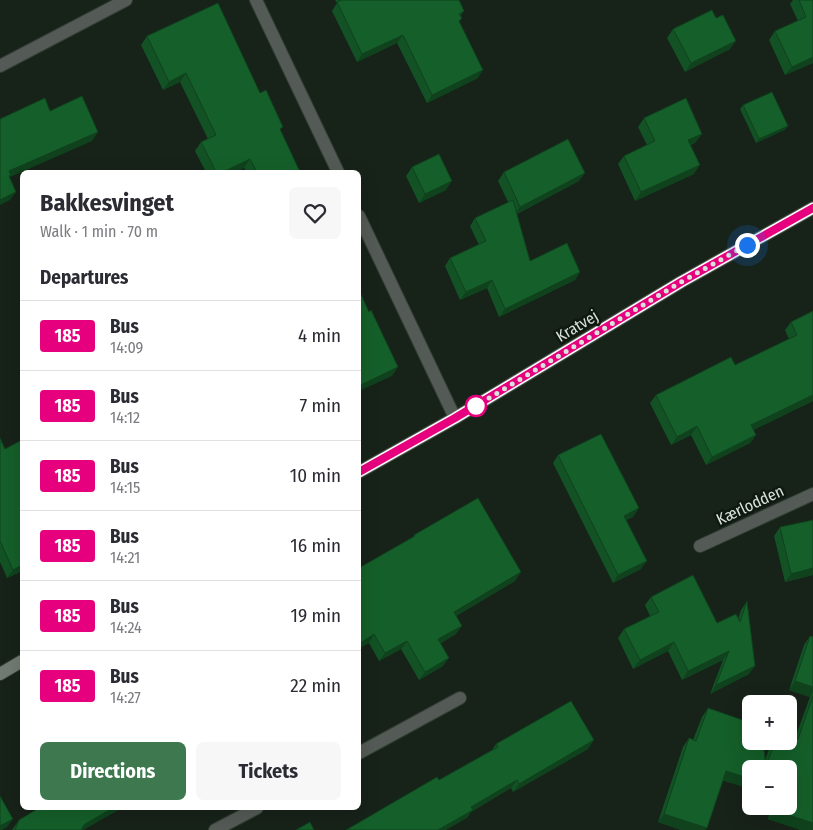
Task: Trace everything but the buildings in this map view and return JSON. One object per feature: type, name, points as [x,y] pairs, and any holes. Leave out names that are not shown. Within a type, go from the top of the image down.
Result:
[{"type":"street","points":[[0,66],[126,0]]},
{"type":"street","points":[[256,0],[337,170]]},
{"type":"street","name":"Kratvej","points":[[361,471],[455,418],[681,282],[813,208]]},
{"type":"street","points":[[361,220],[455,418]]},
{"type":"street","name":"Kærlodden","points":[[700,546],[813,494]]},
{"type":"street","points":[[0,674],[20,662]]},
{"type":"street","points":[[361,752],[460,698]]},
{"type":"street","points":[[215,830],[253,810]]},
{"type":"bus line","name":"185","points":[[361,471],[455,418],[681,282],[813,208]]},
{"type":"route","points":[[476,406],[471,409],[681,282],[747,245]]}]
